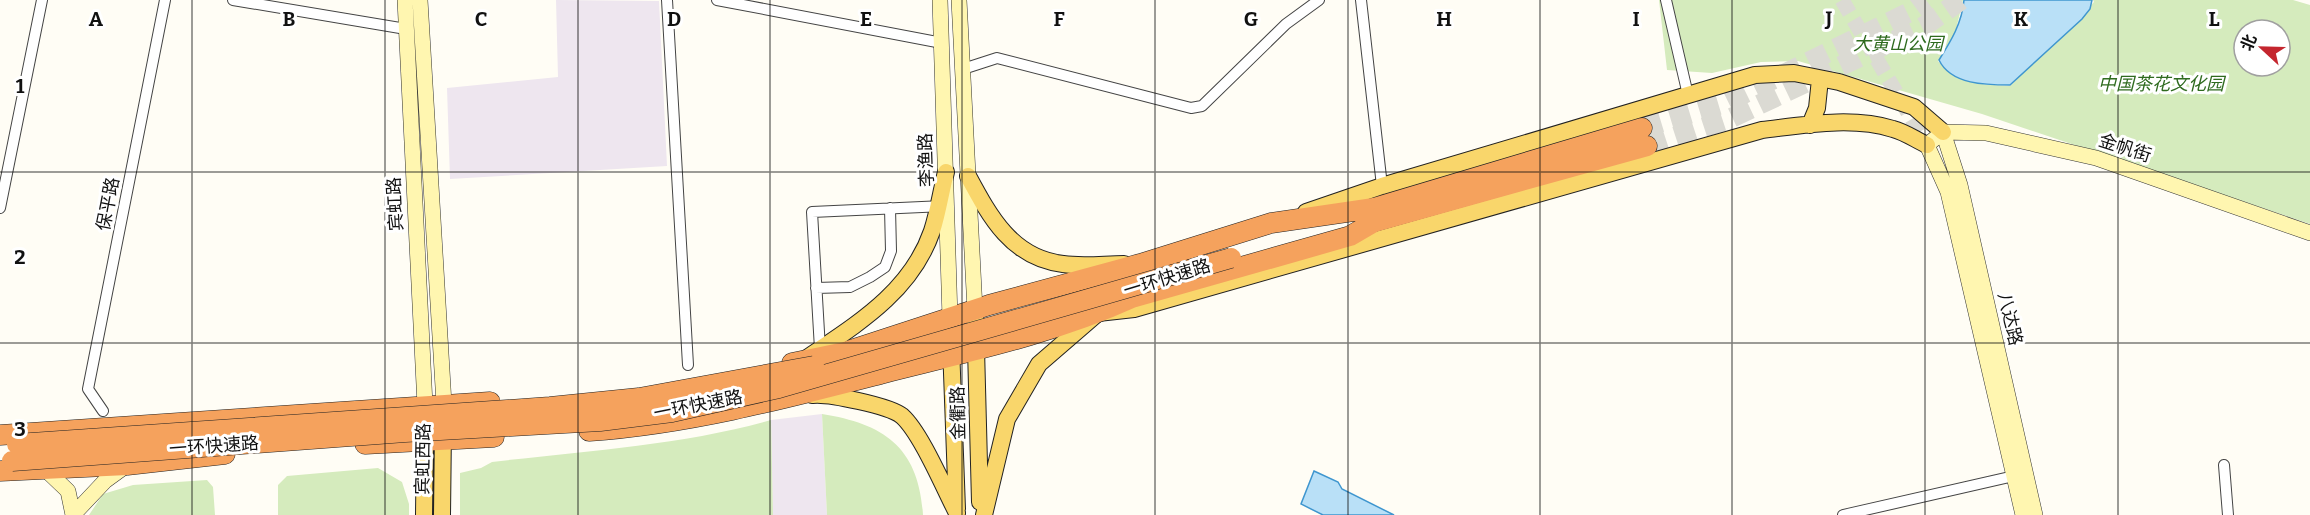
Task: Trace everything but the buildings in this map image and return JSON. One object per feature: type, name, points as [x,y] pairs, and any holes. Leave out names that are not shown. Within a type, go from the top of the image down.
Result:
[{"type":"highway","points":[[5,453],[434,405],[611,395],[732,375],[845,352],[975,310],[1140,264],[1271,223],[1374,215],[1644,137]]},
{"type":"highway","points":[[5,453],[46,470],[127,465],[276,450],[638,428],[790,397],[976,351],[1098,313],[1132,298],[1350,236],[1374,215]]},
{"type":"highway","name":"一环快速路","points":[[5,453],[639,398],[816,366],[1374,215]]},
{"type":"main road","name":"宾虹路","points":[[405,0],[434,405]]},
{"type":"main road","name":"宾虹路","points":[[420,0],[434,405]]},
{"type":"main road","name":"李渔路","points":[[940,0],[945,172]]},
{"type":"main road","points":[[959,0],[975,310]]},
{"type":"main road","points":[[1271,223],[1382,186],[1755,75],[1794,73],[1839,82],[1914,108],[1943,132],[1927,145]]},
{"type":"main road","points":[[1810,125],[1817,108],[1820,79]]},
{"type":"main road","points":[[982,515],[1007,419],[1021,392],[1039,364],[1098,313],[1134,309],[1751,134],[1835,123],[1876,124],[1895,129],[1927,145],[1948,192],[2023,515]]},
{"type":"main road","name":"金帆街","points":[[1943,132],[1986,133],[2096,158],[2310,232]]},
{"type":"main road","name":"八达路","points":[[1943,132],[1960,184],[2035,515]]},
{"type":"main road","points":[[802,361],[873,313],[909,276],[942,206],[945,172]]},
{"type":"main road","points":[[968,176],[993,222],[1013,243],[1036,256],[1063,264],[1140,264]]},
{"type":"main road","name":"李渔路","points":[[942,206],[950,318]]},
{"type":"main road","name":"金衢路","points":[[975,310],[982,515]]},
{"type":"main road","name":"金衢路","points":[[950,318],[957,514]]},
{"type":"main road","points":[[790,397],[818,394],[857,401],[901,415],[929,457],[957,514]]},
{"type":"main road","name":"宾虹西路","points":[[434,405],[442,515]]},
{"type":"main road","name":"宾虹西路","points":[[424,515],[435,440]]},
{"type":"main road","points":[[73,515],[105,481],[127,465]]},
{"type":"main road","points":[[46,470],[68,491],[73,515]]},
{"type":"street","points":[[0,208],[42,0]]},
{"type":"street","name":"保平路","points":[[103,411],[88,389],[165,0]]},
{"type":"street","points":[[233,0],[406,29]]},
{"type":"street","points":[[667,0],[688,364]]},
{"type":"street","points":[[717,0],[942,43]]},
{"type":"street","points":[[963,69],[997,58],[1191,108],[1202,106],[1286,24],[1319,0]]},
{"type":"street","points":[[1361,0],[1382,186]]},
{"type":"street","points":[[1666,0],[1688,95]]},
{"type":"street","points":[[820,349],[812,212],[942,206]]},
{"type":"street","points":[[816,288],[850,287],[870,278],[885,267],[891,251],[890,208]]},
{"type":"street","points":[[2224,465],[2228,515]]},
{"type":"street","points":[[1843,515],[2014,476]]},
{"type":"shaded area","points":[[556,0],[659,1],[667,166],[450,179],[447,88],[558,77]]},
{"type":"shaded area","points":[[822,414],[827,515],[773,515],[771,420]]},
{"type":"green space","name":"中国茶花文化园","points":[[1659,0],[1963,0],[1954,38],[1938,61],[1962,79],[1980,84],[2010,86],[2094,2],[2093,0],[2293,0],[2310,5],[2310,224],[1982,114],[1798,61],[1761,62],[1712,73],[1667,70]]},
{"type":"green space","points":[[822,414],[864,425],[895,443],[906,456],[914,472],[923,515],[827,515]]},
{"type":"green space","points":[[771,420],[773,515],[460,515],[460,473],[481,468],[492,462],[704,436]]},
{"type":"green space","points":[[378,468],[402,482],[409,504],[409,515],[278,515],[278,485],[287,476]]},
{"type":"green space","points":[[207,480],[213,487],[215,515],[89,515],[103,494],[133,485]]},
{"type":"water","points":[[1964,0],[2092,0],[2090,9],[2082,19],[2010,85],[1991,85],[1961,79],[1945,68],[1939,60],[1952,39]]},
{"type":"water","points":[[1314,471],[1338,482],[1342,489],[1394,515],[1323,515],[1301,504]]},
{"type":"tunnel","points":[[1842,0],[1927,145]]},
{"type":"tunnel","points":[[1642,128],[1725,103],[1910,12],[1926,0]]},
{"type":"tunnel","points":[[1647,146],[1729,119],[1923,27],[1961,0]]},
{"type":"park label","name":"大黄山公园","points":[[1898,44]]}]
